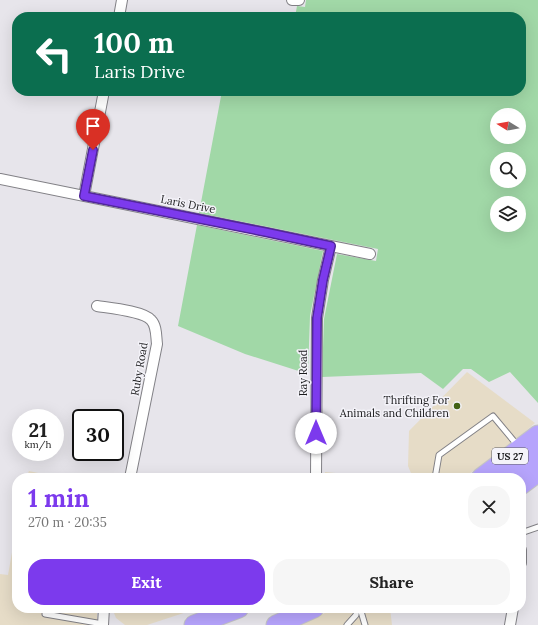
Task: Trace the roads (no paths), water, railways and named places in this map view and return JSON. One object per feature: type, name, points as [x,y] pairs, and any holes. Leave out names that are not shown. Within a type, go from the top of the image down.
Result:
[{"type":"highway","name":"US 27","points":[[488,473],[538,434]]},
{"type":"highway","points":[[512,473],[538,453]]},
{"type":"highway","name":"US 27","points":[[526,480],[538,472]]},
{"type":"highway","points":[[194,625],[224,613]]},
{"type":"highway","points":[[276,625],[303,613]]},
{"type":"street","points":[[120,12],[122,0]]},
{"type":"street","points":[[292,0],[299,0]]},
{"type":"street","points":[[84,196],[103,96]]},
{"type":"street","name":"Laris Drive","points":[[0,180],[370,254]]},
{"type":"street","name":"Ray Road","points":[[316,473],[317,318],[323,280],[331,246]]},
{"type":"street","name":"Ruby Road","points":[[97,306],[144,315],[152,320],[155,327],[157,344],[131,473]]},
{"type":"street","points":[[103,625],[104,613]]},
{"type":"street","points":[[510,625],[513,613]]},
{"type":"lane","points":[[436,473],[439,455],[493,416],[520,449]]},
{"type":"lane","points":[[526,531],[538,527]]},
{"type":"lane","points":[[45,613],[103,625]]},
{"type":"lane","points":[[347,625],[357,613]]},
{"type":"lane","points":[[361,613],[365,625]]},
{"type":"place","name":"Thrifting For Animals and Children","points":[[457,406]]}]
